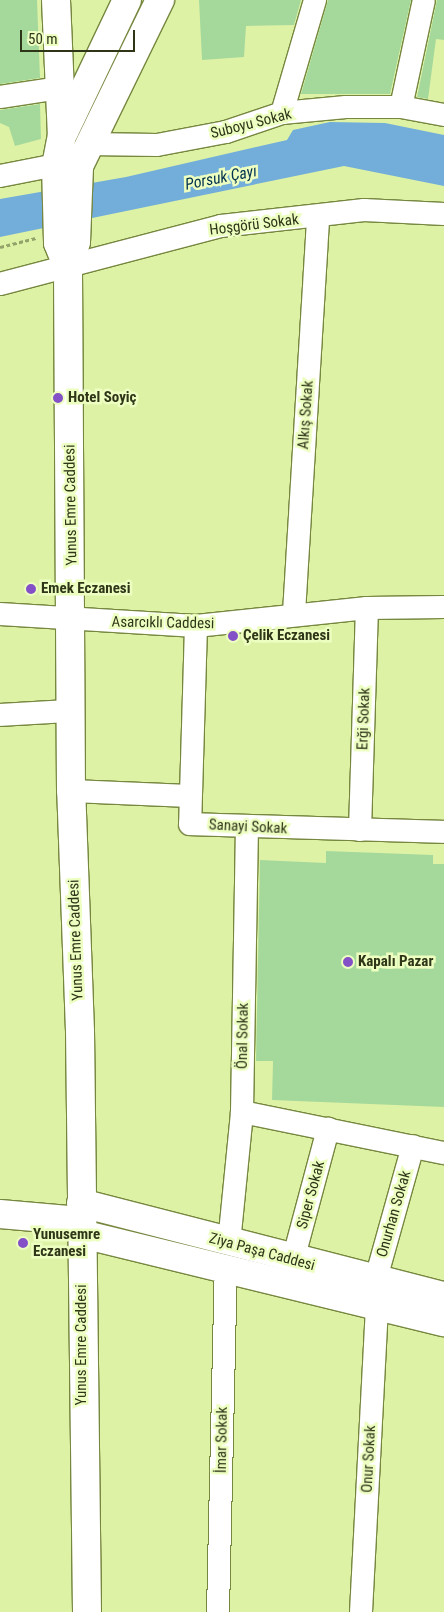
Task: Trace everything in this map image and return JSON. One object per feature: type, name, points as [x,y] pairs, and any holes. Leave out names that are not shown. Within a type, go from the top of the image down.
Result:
[{"type":"main road","name":"Yunus Emre Caddesi","points":[[56,0],[62,135],[74,158]]},
{"type":"main road","name":"Yunus Emre Caddesi","points":[[62,135],[127,0]]},
{"type":"main road","name":"Yunus Emre Caddesi","points":[[86,1612],[80,1031],[71,791],[72,620],[68,268],[58,243],[74,158],[160,0]]},
{"type":"main road","name":"Ziya Paşa Caddesi","points":[[0,1214],[81,1219],[376,1294],[444,1296]]},
{"type":"main road","name":"Ziya Paşa Caddesi","points":[[227,1256],[293,1260],[444,1322]]},
{"type":"street","points":[[282,113],[316,0]]},
{"type":"street","points":[[401,107],[424,0]]},
{"type":"street","points":[[0,97],[60,88]]},
{"type":"street","name":"Suboyu Sokak","points":[[0,176],[74,158],[226,132],[282,113],[401,107],[444,115]]},
{"type":"street","name":"Hoşgörü Sokak","points":[[0,284],[68,268],[222,226],[318,218],[364,210],[444,214]]},
{"type":"street","name":"Alkış Sokak","points":[[294,613],[318,218]]},
{"type":"street","name":"Asarcıklı Caddesi","points":[[0,614],[72,620],[196,626],[277,620],[294,613],[367,608],[444,607]]},
{"type":"street","name":"Erği Sokak","points":[[360,830],[367,608]]},
{"type":"street","name":"Sanayi Sokak","points":[[196,626],[190,824],[247,828],[444,832]]},
{"type":"street","points":[[0,715],[70,711]]},
{"type":"street","points":[[71,791],[190,796]]},
{"type":"street","name":"Önal Sokak","points":[[227,1256],[242,1112],[247,828]]},
{"type":"street","points":[[242,1112],[444,1153]]},
{"type":"street","name":"Siper Sokak","points":[[293,1260],[328,1130]]},
{"type":"street","name":"Onurhan Sokak","points":[[376,1294],[413,1146]]},
{"type":"street","name":"İmar Sokak","points":[[218,1612],[227,1256]]},
{"type":"street","name":"Onur Sokak","points":[[361,1612],[376,1294]]},
{"type":"path","points":[[0,247],[46,236]]},
{"type":"water","name":"Porsuk Çayı","points":[[330,122],[385,123],[444,135],[444,186],[344,166],[0,237],[0,199],[126,177],[287,140],[293,130]]},
{"type":"building","points":[[0,0],[37,0],[40,78],[0,84]]},
{"type":"building","points":[[199,0],[301,0],[294,25],[246,26],[244,57],[202,60]]},
{"type":"building","points":[[328,0],[411,0],[390,94],[301,94]]},
{"type":"building","points":[[437,0],[444,0],[444,40],[436,39],[428,99],[417,97]]},
{"type":"building","points":[[40,104],[41,139],[15,146],[9,127],[0,123],[0,110]]},
{"type":"building","name":"Kapalı Pazar","points":[[326,851],[433,855],[433,864],[444,864],[444,1107],[272,1100],[273,1061],[256,1061],[260,860],[326,863]]},
{"type":"place","name":"Hotel Soyiç","points":[[58,398]]},
{"type":"place","name":"Emek Eczanesi","points":[[31,589]]},
{"type":"place","name":"Çelik Eczanesi","points":[[233,636]]},
{"type":"place","name":"Kapalı Pazar","points":[[348,962]]},
{"type":"place","name":"Yunusemre Eczanesi","points":[[23,1243]]}]
